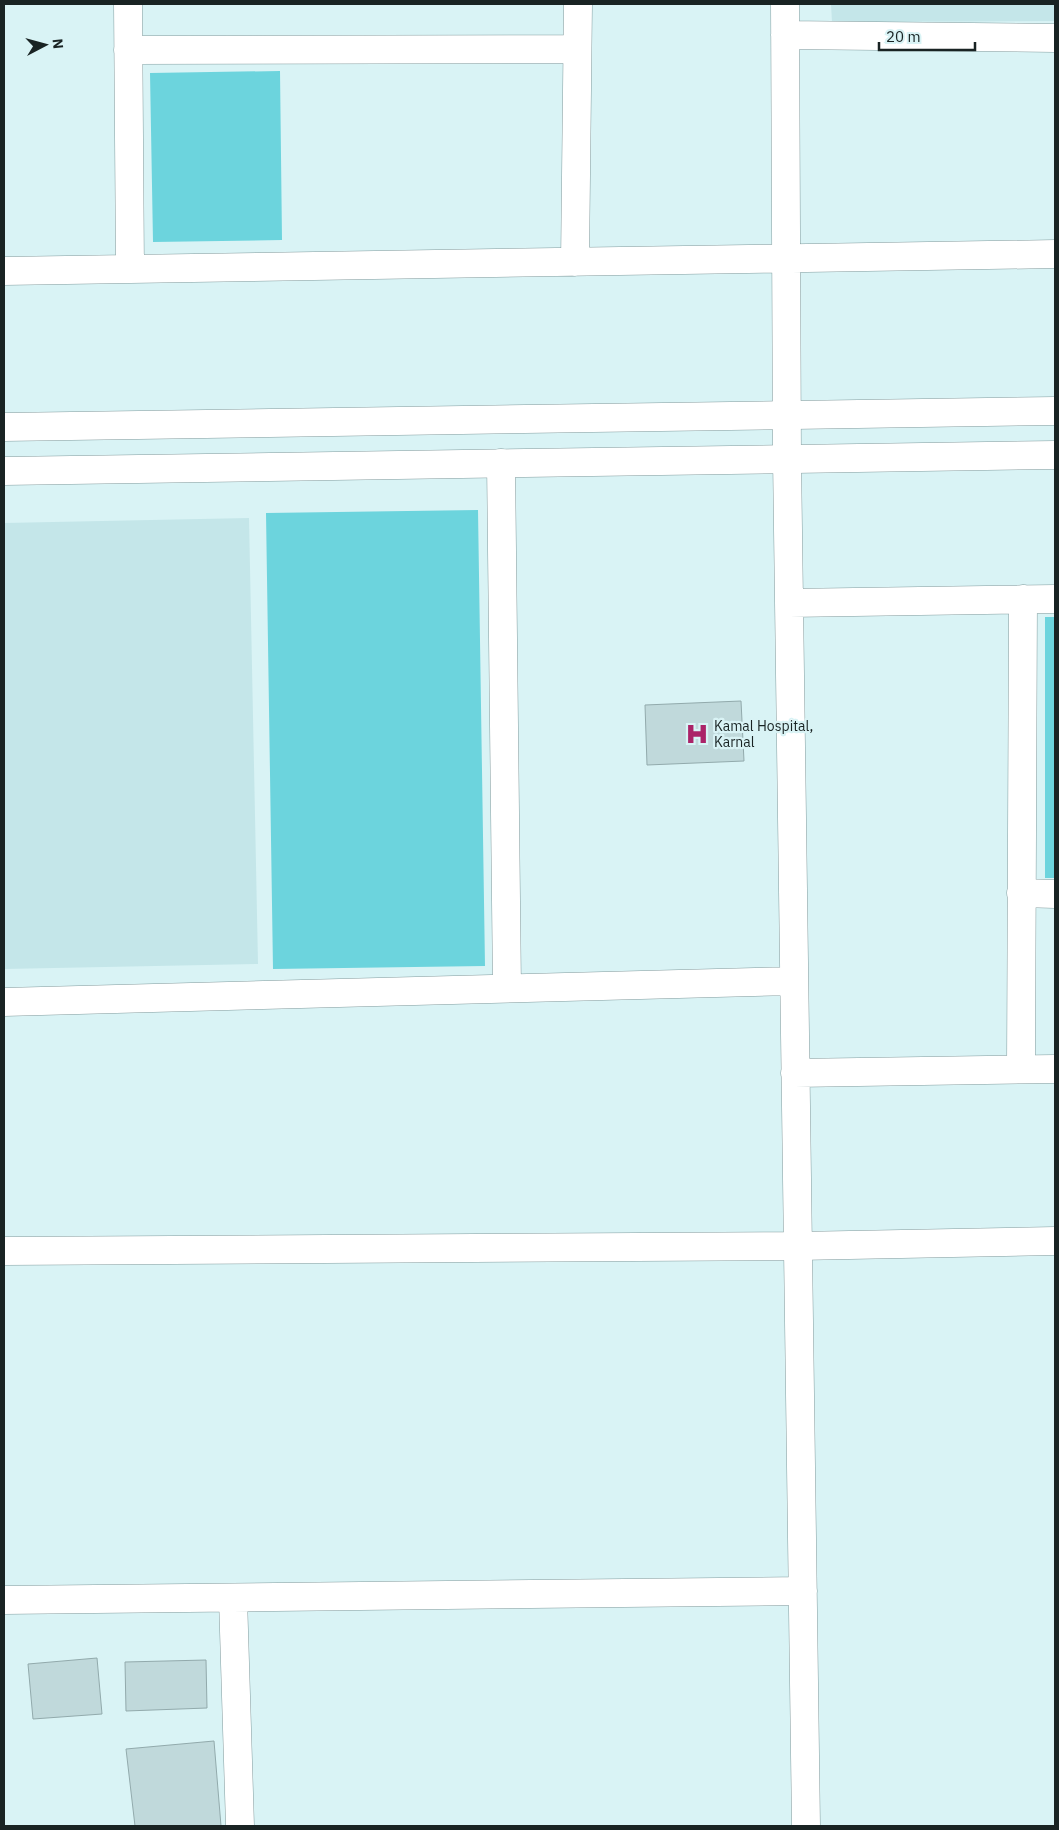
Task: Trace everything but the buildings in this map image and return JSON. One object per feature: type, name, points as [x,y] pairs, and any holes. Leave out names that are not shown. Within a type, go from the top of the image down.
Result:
[{"type":"street","points":[[128,4],[130,269]]},
{"type":"street","points":[[574,262],[578,4]]},
{"type":"street","points":[[785,4],[787,458],[806,1826]]},
{"type":"street","points":[[786,35],[1055,38]]},
{"type":"street","points":[[128,50],[577,49]]},
{"type":"street","points":[[4,271],[1055,254]]},
{"type":"street","points":[[4,427],[1055,410]]},
{"type":"street","points":[[4,471],[1055,455]]},
{"type":"street","points":[[501,463],[507,988]]},
{"type":"street","points":[[1021,1069],[1023,599]]},
{"type":"street","points":[[789,602],[1055,599]]},
{"type":"street","points":[[1021,894],[1055,894]]},
{"type":"street","points":[[4,1002],[794,981]]},
{"type":"street","points":[[795,1073],[1055,1069]]},
{"type":"street","points":[[4,1251],[798,1246],[1055,1241]]},
{"type":"street","points":[[4,1600],[803,1591]]},
{"type":"street","points":[[233,1598],[240,1826]]},
{"type":"shaded area","points":[[831,4],[1055,4],[1055,21],[832,22]]},
{"type":"shaded area","points":[[280,71],[282,240],[153,242],[150,73]]},
{"type":"shaded area","points":[[478,510],[485,966],[273,969],[266,513]]},
{"type":"shaded area","points":[[249,518],[258,964],[4,969],[4,523]]},
{"type":"shaded area","points":[[1045,617],[1055,617],[1055,878],[1045,878]]},
{"type":"place","name":"Kamal Hospital, Karnal","points":[[697,734]]}]
